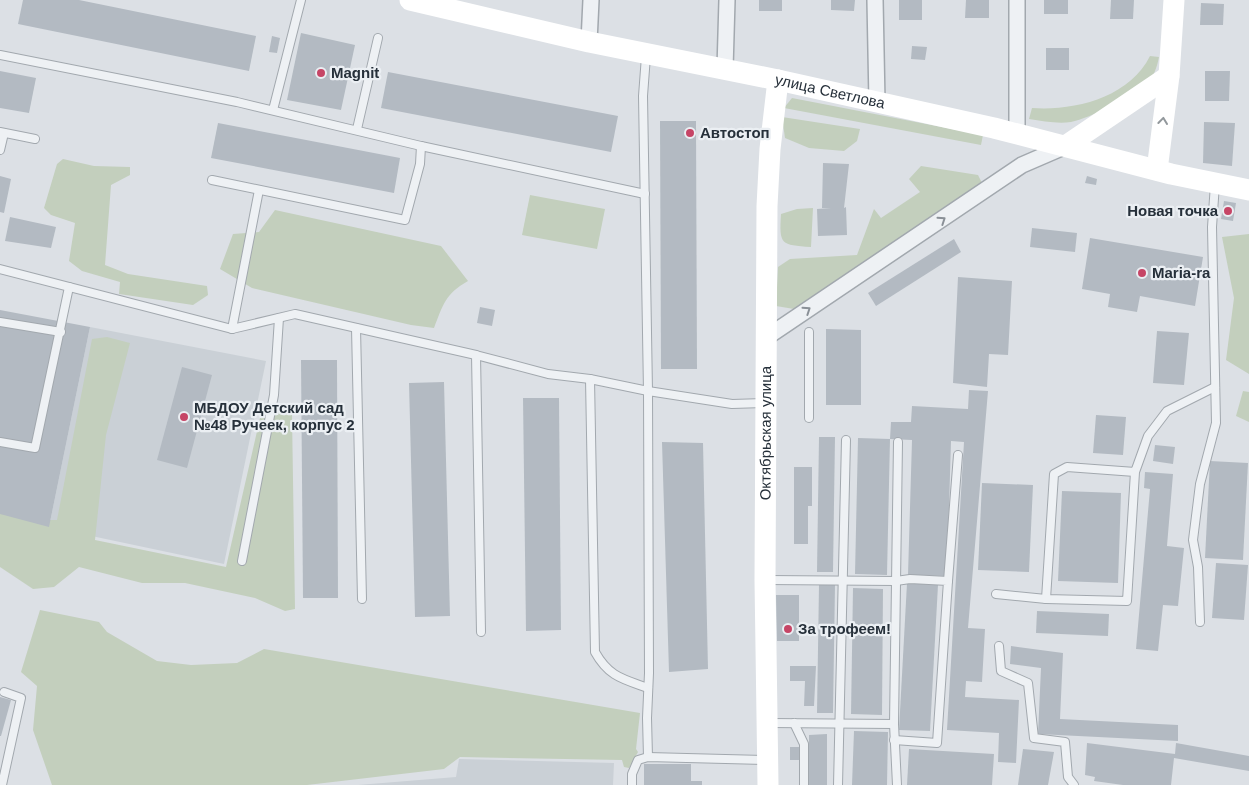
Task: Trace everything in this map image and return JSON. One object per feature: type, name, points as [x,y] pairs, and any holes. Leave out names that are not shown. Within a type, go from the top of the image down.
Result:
[{"type":"main road","name":"улица Светлова","points":[[412,0],[588,42],[778,80],[1017,133],[1157,170],[1249,190]]},
{"type":"main road","points":[[1157,170],[1169,76],[1174,0]]},
{"type":"main road","points":[[1067,145],[1169,76]]},
{"type":"main road","name":"Октябрьская улица","points":[[768,785],[765,580],[767,193],[770,140],[778,80]]},
{"type":"street","points":[[588,42],[591,0]]},
{"type":"street","points":[[725,69],[727,0]]},
{"type":"street","points":[[875,0],[877,102]]},
{"type":"street","points":[[1017,0],[1017,133]]},
{"type":"street","points":[[767,338],[1022,165],[1067,145]]},
{"type":"lane","points":[[273,110],[301,0]]},
{"type":"lane","points":[[357,129],[378,38]]},
{"type":"lane","points":[[646,54],[643,96],[648,391],[648,688],[646,718],[648,757]]},
{"type":"lane","points":[[0,55],[273,110],[421,146],[645,194]]},
{"type":"lane","points":[[0,150],[2,133],[35,139]]},
{"type":"lane","points":[[212,180],[405,220],[420,164],[421,146]]},
{"type":"lane","points":[[1200,622],[1198,567],[1193,540],[1200,484],[1216,423],[1212,228],[1215,184]]},
{"type":"lane","points":[[232,329],[259,190]]},
{"type":"lane","points":[[0,269],[232,329],[295,314],[476,355],[548,374],[590,379],[648,391],[732,404],[766,403]]},
{"type":"lane","points":[[0,442],[35,448],[69,287]]},
{"type":"lane","points":[[242,561],[274,394],[279,318]]},
{"type":"lane","points":[[0,322],[60,332]]},
{"type":"lane","points":[[356,328],[362,599]]},
{"type":"lane","points":[[809,332],[809,418]]},
{"type":"lane","points":[[476,355],[480,632]]},
{"type":"lane","points":[[590,379],[596,652],[603,666],[617,677],[648,688]]},
{"type":"lane","points":[[996,594],[1046,599],[1127,601],[1135,472],[1148,436],[1167,411],[1215,388]]},
{"type":"lane","points":[[838,785],[846,440]]},
{"type":"lane","points":[[897,785],[894,724],[898,442]]},
{"type":"lane","points":[[894,740],[937,743],[958,455]]},
{"type":"lane","points":[[1046,599],[1054,474],[1066,466],[1135,472]]},
{"type":"lane","points":[[765,580],[896,581],[910,579],[948,581]]},
{"type":"lane","points":[[999,646],[1001,671],[1028,683],[1034,738],[1065,742],[1068,777],[1074,785]]},
{"type":"lane","points":[[2,785],[21,698],[4,692]]},
{"type":"lane","points":[[768,723],[894,724]]},
{"type":"lane","points":[[794,724],[804,744],[804,785]]},
{"type":"lane","points":[[632,785],[632,774],[638,760],[648,757],[768,760]]},
{"type":"shaded area","points":[[90,327],[266,361],[224,564],[49,527]]},
{"type":"shaded area","points":[[459,759],[614,763],[613,785],[358,785],[456,777]]},
{"type":"green space","points":[[1150,56],[1159,57],[1155,72],[1149,81],[1131,95],[1110,106],[1071,122],[1029,119],[1032,108],[1065,107],[1082,104],[1115,92],[1141,70]]},
{"type":"green space","points":[[792,98],[983,135],[981,145],[784,108]]},
{"type":"green space","points":[[782,117],[860,129],[857,141],[844,151],[809,148],[785,138]]},
{"type":"green space","points":[[63,159],[94,166],[130,167],[130,175],[111,185],[105,265],[128,274],[207,286],[208,295],[193,305],[119,294],[120,282],[82,271],[69,261],[75,223],[51,215],[44,208],[57,164]]},
{"type":"green space","points":[[921,166],[978,175],[983,185],[794,309],[776,306],[778,267],[790,259],[857,255],[874,209],[881,218],[920,192],[909,179]]},
{"type":"green space","points":[[530,195],[605,209],[597,249],[522,235]]},
{"type":"green space","points":[[813,208],[811,247],[788,244],[784,241],[781,232],[781,214],[797,209]]},
{"type":"green space","points":[[275,210],[441,246],[468,281],[454,291],[446,301],[434,328],[411,325],[252,288],[220,269],[233,234],[259,232]]},
{"type":"green space","points":[[1249,234],[1249,374],[1226,360],[1234,298],[1222,237]]},
{"type":"green space","points":[[107,337],[130,343],[106,435],[95,540],[226,567],[263,405],[292,415],[295,609],[285,611],[255,598],[185,583],[142,583],[79,567],[54,587],[33,589],[0,567],[0,449],[41,520],[57,520],[92,339]]},
{"type":"green space","points":[[1243,391],[1249,392],[1249,422],[1236,416]]},
{"type":"green space","points":[[40,610],[99,622],[107,632],[157,661],[191,665],[237,663],[264,649],[640,713],[636,749],[638,752],[629,768],[624,767],[622,760],[460,757],[444,769],[307,785],[52,785],[33,730],[37,686],[21,672]]},
{"type":"building","points":[[23,0],[79,0],[256,36],[249,71],[18,24]]},
{"type":"building","points":[[759,0],[782,0],[782,11],[759,11]]},
{"type":"building","points":[[831,0],[855,0],[854,11],[831,10]]},
{"type":"building","points":[[899,0],[922,0],[922,20],[899,20]]},
{"type":"building","points":[[966,0],[989,0],[989,18],[965,18]]},
{"type":"building","points":[[1044,0],[1068,0],[1068,14],[1044,14]]},
{"type":"building","points":[[1111,0],[1134,0],[1133,19],[1110,19]]},
{"type":"building","points":[[1201,3],[1224,4],[1223,25],[1200,25]]},
{"type":"building","name":"Magnit","points":[[301,33],[355,45],[341,110],[287,100]]},
{"type":"building","points":[[272,36],[280,38],[277,53],[269,52]]},
{"type":"building","points":[[912,46],[927,47],[925,60],[911,59]]},
{"type":"building","points":[[1046,48],[1069,48],[1069,70],[1046,70]]},
{"type":"building","points":[[0,71],[36,78],[29,113],[0,108]]},
{"type":"building","points":[[1205,71],[1230,71],[1229,101],[1205,101]]},
{"type":"building","points":[[388,72],[618,116],[611,152],[381,108]]},
{"type":"building","points":[[660,121],[696,121],[697,369],[661,369]]},
{"type":"building","points":[[1204,122],[1235,123],[1232,166],[1203,163]]},
{"type":"building","points":[[218,123],[400,158],[394,193],[211,158]]},
{"type":"building","points":[[823,163],[849,164],[844,208],[846,207],[847,235],[818,236],[817,209],[831,208],[822,208]]},
{"type":"building","points":[[0,176],[11,179],[4,213],[0,212]]},
{"type":"building","points":[[1087,176],[1097,179],[1096,185],[1085,183]]},
{"type":"building","name":"Новая точка","points":[[1224,201],[1236,203],[1233,221],[1221,219]]},
{"type":"building","points":[[10,217],[56,227],[51,248],[5,241]]},
{"type":"building","points":[[1032,228],[1077,233],[1075,252],[1030,247]]},
{"type":"building","name":"Maria-ra","points":[[1090,238],[1203,257],[1195,306],[1140,296],[1137,312],[1108,307],[1110,294],[1082,289]]},
{"type":"building","points":[[954,239],[961,252],[876,306],[868,293]]},
{"type":"building","points":[[958,277],[1012,281],[1008,355],[989,354],[987,387],[953,383]]},
{"type":"building","points":[[480,307],[495,310],[492,326],[477,323]]},
{"type":"building","points":[[0,310],[90,327],[49,527],[0,514]]},
{"type":"building","points":[[826,329],[861,330],[861,405],[826,405]]},
{"type":"building","points":[[1157,331],[1189,333],[1184,385],[1153,383]]},
{"type":"building","points":[[301,360],[337,360],[338,598],[303,598]]},
{"type":"building","name":"МБДОУ Детский сад №48 Ручеек, корпус 2","points":[[182,367],[212,375],[187,468],[157,460]]},
{"type":"building","points":[[444,382],[450,616],[415,617],[409,383]]},
{"type":"building","points":[[969,390],[988,391],[968,628],[985,629],[982,682],[966,681],[965,697],[1019,700],[1016,763],[998,762],[999,733],[947,730],[964,442],[951,441],[947,576],[908,575],[912,440],[890,439],[891,422],[911,422],[912,406],[968,409]]},
{"type":"building","points":[[523,398],[559,398],[561,630],[526,631]]},
{"type":"building","points":[[1096,415],[1126,417],[1123,455],[1093,453]]},
{"type":"building","points":[[819,437],[835,437],[833,572],[817,572]]},
{"type":"building","points":[[858,438],[890,439],[887,575],[855,574]]},
{"type":"building","points":[[662,442],[703,443],[708,669],[669,672]]},
{"type":"building","points":[[1155,445],[1175,447],[1173,464],[1153,461]]},
{"type":"building","points":[[1210,461],[1248,463],[1243,560],[1205,558]]},
{"type":"building","points":[[794,467],[812,467],[812,506],[808,506],[808,544],[794,544]]},
{"type":"building","points":[[1145,472],[1173,474],[1167,546],[1184,548],[1178,606],[1163,605],[1158,651],[1136,649],[1150,489],[1144,488]]},
{"type":"building","points":[[982,483],[1033,485],[1029,572],[978,570]]},
{"type":"building","points":[[1062,491],[1121,493],[1118,583],[1058,581]]},
{"type":"building","points":[[1216,563],[1248,565],[1244,620],[1212,618]]},
{"type":"building","points":[[907,583],[938,585],[930,731],[899,730]]},
{"type":"building","points":[[819,584],[835,584],[833,713],[817,713]]},
{"type":"building","points":[[853,588],[883,589],[882,715],[851,714]]},
{"type":"building","name":"За трофеем!","points":[[776,595],[799,595],[799,641],[777,641]]},
{"type":"building","points":[[1037,611],[1109,614],[1108,636],[1036,633]]},
{"type":"building","points":[[1011,646],[1063,653],[1060,719],[1178,725],[1178,741],[1038,734],[1041,668],[1010,664]]},
{"type":"building","points":[[790,666],[816,666],[814,706],[804,706],[805,681],[790,681]]},
{"type":"building","points":[[0,697],[11,700],[1,736],[0,736]]},
{"type":"building","points":[[854,731],[888,732],[887,785],[852,785]]},
{"type":"building","points":[[827,734],[827,785],[809,785],[809,735]]},
{"type":"building","points":[[1087,743],[1175,754],[1176,743],[1249,756],[1249,771],[1174,758],[1171,785],[1123,785],[1094,781],[1095,777],[1085,775]]},
{"type":"building","points":[[790,747],[799,747],[799,760],[790,760]]},
{"type":"building","points":[[909,749],[994,754],[992,785],[907,785]]},
{"type":"building","points":[[1023,749],[1054,752],[1048,785],[1018,785]]},
{"type":"building","points":[[644,764],[691,764],[691,781],[702,781],[702,785],[644,785]]},
{"type":"place","name":"Magnit","points":[[321,73]]},
{"type":"place","name":"Автостоп","points":[[690,133]]},
{"type":"place","name":"Новая точка","points":[[1228,211]]},
{"type":"place","name":"Maria-ra","points":[[1142,273]]},
{"type":"place","name":"МБДОУ Детский сад №48 Ручеек, корпус 2","points":[[184,417]]},
{"type":"place","name":"За трофеем!","points":[[788,629]]}]
